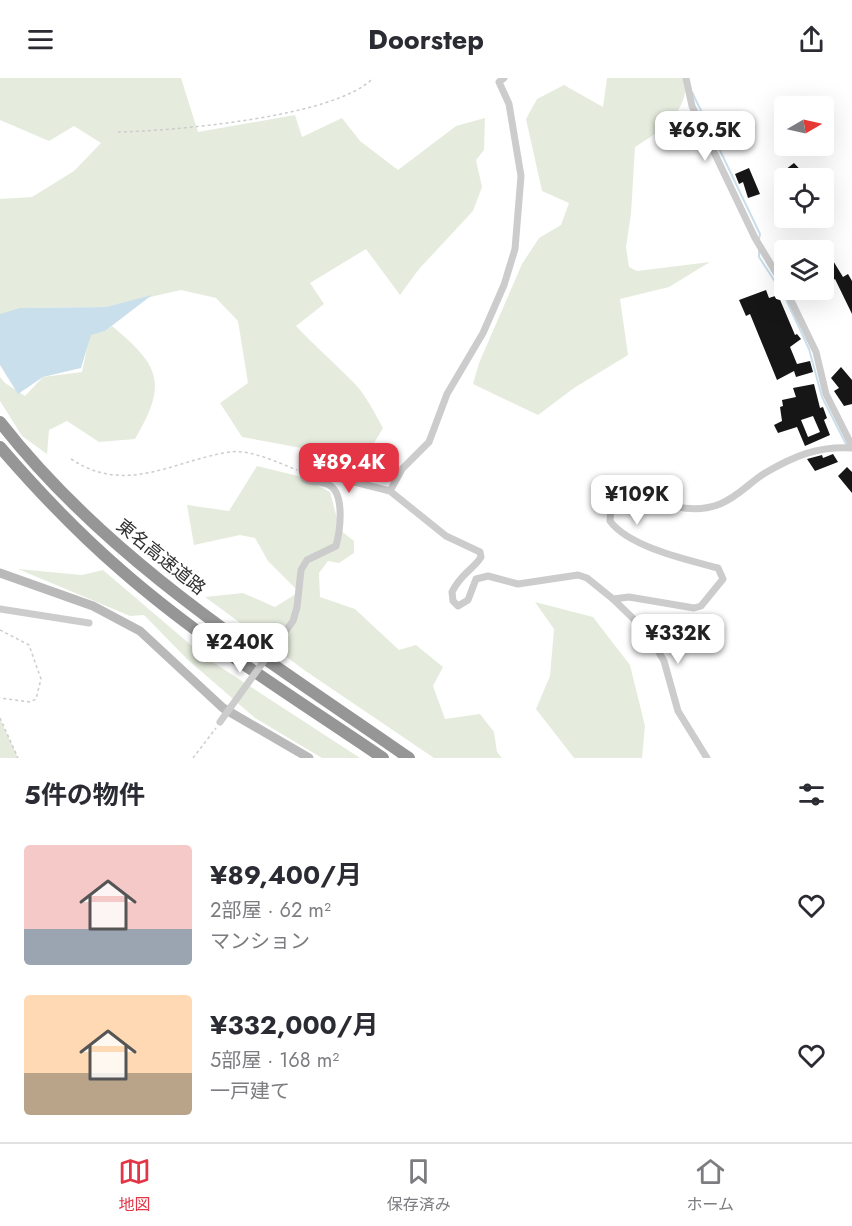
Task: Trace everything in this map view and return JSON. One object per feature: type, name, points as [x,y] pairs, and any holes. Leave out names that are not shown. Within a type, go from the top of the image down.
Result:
[{"type":"highway","name":"東名高速道路","points":[[0,422],[70,502],[133,559],[258,654],[409,758]]},
{"type":"highway","name":"東名高速道路","points":[[0,447],[59,513],[130,578],[208,638],[383,758]]},
{"type":"street","points":[[390,491],[402,469],[429,442],[447,394],[483,333],[504,285],[515,249],[521,176],[509,104],[499,82],[504,78]]},
{"type":"street","points":[[686,78],[692,106],[755,238],[774,270]]},
{"type":"street","points":[[613,599],[629,597],[694,608],[701,606],[723,579],[718,568],[654,550],[624,534],[610,521],[611,507],[640,500],[692,510],[718,505],[739,495],[765,474],[807,452],[821,447],[849,447],[826,394],[816,352],[791,300]]},
{"type":"street","points":[[220,722],[293,621],[301,570],[308,560],[336,546],[339,537],[339,501],[336,491],[328,484],[307,482],[303,473],[311,471],[390,491],[446,536],[480,552],[478,562],[468,568],[452,592],[453,601],[458,606],[468,600],[476,579],[488,576],[518,584],[578,575],[587,578],[641,626],[654,644],[664,662],[678,711],[707,758]]},
{"type":"street","points":[[0,573],[93,606],[140,631],[223,708],[309,758]]},
{"type":"street","points":[[0,609],[89,623]]},
{"type":"path","points":[[118,132],[192,126],[290,112],[346,95],[373,78]]},
{"type":"path","points":[[71,459],[82,466],[114,476],[131,476],[167,470],[232,452],[254,456],[303,473]]},
{"type":"path","points":[[0,630],[28,645],[41,679],[36,699],[30,702],[0,698]]},
{"type":"path","points":[[0,718],[18,758]]},
{"type":"path","points":[[193,758],[220,722]]},
{"type":"green space","points":[[0,78],[181,78],[198,132],[295,115],[302,137],[342,118],[360,141],[398,170],[456,126],[485,118],[484,150],[476,160],[482,187],[473,211],[419,269],[400,295],[366,249],[310,283],[324,304],[296,326],[354,383],[372,408],[383,428],[368,453],[333,458],[307,449],[242,437],[220,403],[248,383],[238,321],[216,298],[181,290],[106,307],[25,308],[0,315],[0,199],[32,197],[74,171],[101,143],[74,126],[49,141],[0,120]]},
{"type":"green space","points":[[607,78],[686,78],[683,101],[678,111],[664,127],[635,147],[631,214],[626,247],[629,267],[637,271],[710,262],[669,287],[620,299],[628,355],[574,388],[538,415],[473,384],[479,363],[522,264],[539,238],[561,225],[569,203],[542,191],[526,119],[537,99],[564,85],[603,107]]},
{"type":"green space","points":[[112,326],[140,353],[154,377],[155,389],[145,420],[135,439],[99,442],[67,421],[49,430],[47,454],[22,436],[0,401],[0,377],[25,396],[43,377],[82,372],[90,334],[105,331]]},
{"type":"green space","points":[[257,466],[298,476],[330,492],[340,530],[354,541],[354,553],[339,563],[328,561],[319,573],[320,597],[355,609],[399,650],[416,645],[443,667],[433,686],[445,719],[480,714],[494,732],[497,752],[502,758],[434,758],[307,672],[205,597],[243,593],[275,607],[299,592],[268,561],[255,538],[240,535],[194,545],[187,505],[229,511]]},
{"type":"green space","points":[[18,569],[82,575],[103,570],[205,657],[360,758],[322,758],[255,718],[187,659],[144,615],[130,616]]},
{"type":"green space","points":[[535,602],[593,617],[630,665],[645,726],[642,758],[574,758],[536,709],[550,676],[554,629]]},
{"type":"green space","points":[[0,719],[18,758],[0,758]]},
{"type":"water","points":[[152,295],[105,331],[91,335],[81,368],[43,377],[18,394],[0,365],[0,314],[20,308],[106,307]]},
{"type":"building","points":[[794,163],[799,168],[788,168]]},
{"type":"building","points":[[749,168],[760,194],[748,198],[743,182],[739,184],[735,174]]},
{"type":"building","points":[[834,262],[843,277],[848,274],[852,281],[852,314],[835,279]]},
{"type":"building","points":[[766,290],[769,298],[774,296],[774,300],[780,300],[795,335],[797,334],[801,339],[790,347],[797,364],[810,361],[813,372],[796,377],[794,371],[777,380],[750,314],[746,316],[739,300]]},
{"type":"building","points":[[841,367],[852,380],[852,404],[844,406],[834,391],[839,388],[831,378]]},
{"type":"building","points":[[814,384],[820,408],[823,407],[827,418],[824,420],[830,435],[805,446],[797,427],[778,433],[774,425],[782,421],[780,407],[783,406],[782,400],[796,397],[793,388]],"holes":[[[813,416],[820,432],[808,437],[801,420]]]},
{"type":"building","points":[[833,454],[838,462],[815,471],[807,459],[822,455],[823,458]]},
{"type":"building","points":[[847,467],[852,472],[852,493],[838,476]]},
{"type":"waterway","points":[[692,92],[760,234],[759,239]]},
{"type":"waterway","points":[[759,248],[759,257],[785,297],[809,349],[822,397],[847,446]]}]
